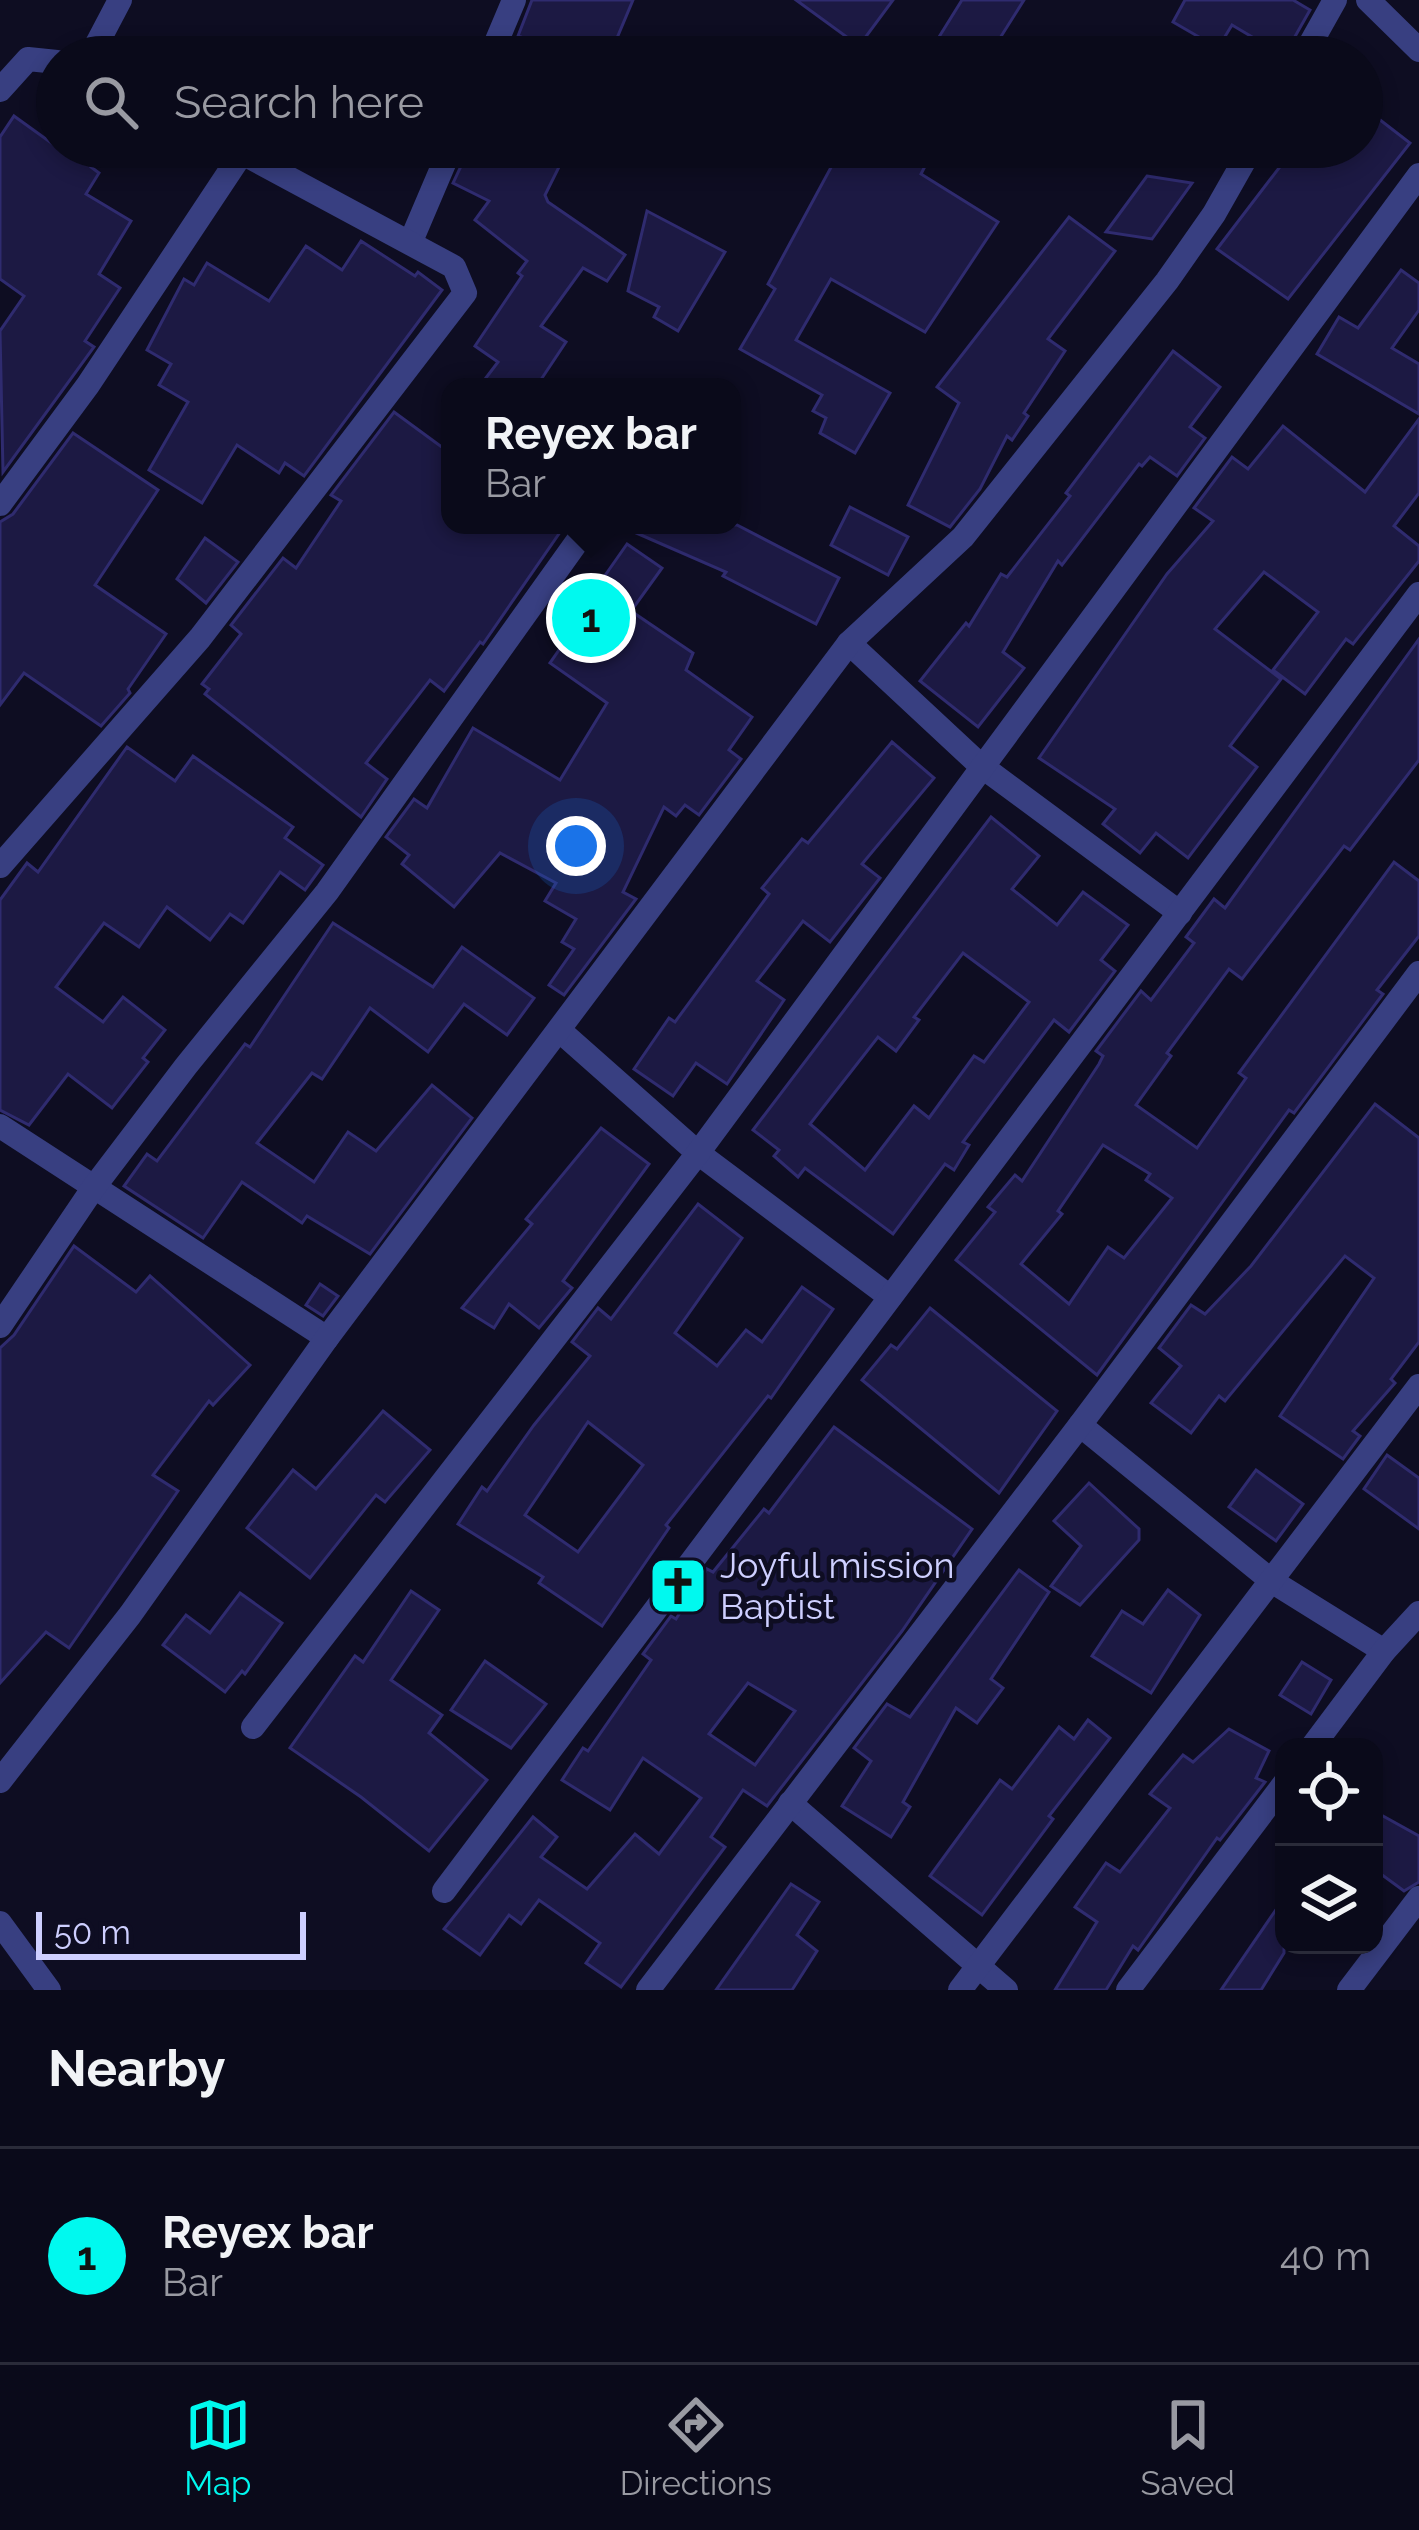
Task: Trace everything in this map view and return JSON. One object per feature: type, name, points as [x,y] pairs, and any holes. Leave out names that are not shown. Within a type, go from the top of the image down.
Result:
[{"type":"street","points":[[100,36],[120,0]]},
{"type":"street","points":[[499,36],[514,0]]},
{"type":"street","points":[[1315,36],[1335,0]]},
{"type":"street","points":[[1368,0],[1419,50]]},
{"type":"street","points":[[0,91],[28,59],[36,60]]},
{"type":"street","points":[[0,504],[88,385],[225,168]]},
{"type":"street","points":[[0,866],[200,638],[465,293],[454,267],[271,168]]},
{"type":"street","points":[[411,241],[442,168]]},
{"type":"street","points":[[0,1781],[130,1616],[327,1339],[849,643],[963,537],[1167,281],[1240,168]]},
{"type":"street","points":[[253,1727],[698,1153],[1419,175]]},
{"type":"street","points":[[0,1326],[94,1187],[327,892],[583,534]]},
{"type":"street","points":[[444,1891],[1419,594]]},
{"type":"street","points":[[849,643],[980,765],[1180,913]]},
{"type":"street","points":[[648,1990],[1419,973]]},
{"type":"street","points":[[559,1030],[698,1153],[890,1298]]},
{"type":"street","points":[[0,1126],[327,1339]]},
{"type":"street","points":[[960,1990],[1419,1386]]},
{"type":"street","points":[[1080,1425],[1274,1582],[1384,1651]]},
{"type":"street","points":[[1319,1738],[1419,1612]]},
{"type":"street","points":[[1128,1990],[1275,1796]]},
{"type":"street","points":[[790,1802],[1006,1990]]},
{"type":"street","points":[[1349,1990],[1419,1898]]},
{"type":"street","points":[[0,1923],[50,1990]]},
{"type":"building","points":[[532,0],[633,0],[618,36],[518,36]]},
{"type":"building","points":[[796,0],[893,0],[866,36],[845,36]]},
{"type":"building","points":[[962,0],[1024,0],[1001,36],[940,36]]},
{"type":"building","points":[[1185,0],[1293,0],[1310,10],[1295,36],[1250,36],[1232,25],[1225,36],[1197,36],[1173,22]]},
{"type":"building","points":[[14,116],[36,132],[36,168],[92,168],[99,173],[86,194],[131,221],[99,274],[120,288],[85,341],[94,347],[3,472],[0,331],[24,296],[0,279],[0,137]]},
{"type":"building","points":[[1383,122],[1410,143],[1288,299],[1217,249],[1279,168],[1383,168]]},
{"type":"building","points":[[460,168],[558,168],[545,195],[548,202],[625,255],[607,281],[583,268],[541,326],[566,342],[542,378],[486,378],[498,362],[475,346],[527,261],[475,220],[489,201],[453,183]]},
{"type":"building","points":[[831,168],[924,168],[921,174],[998,222],[925,332],[831,279],[796,340],[890,393],[855,453],[820,433],[826,418],[813,411],[822,395],[740,349],[775,289],[768,284]]},
{"type":"building","points":[[1147,176],[1192,183],[1152,239],[1106,232]]},
{"type":"building","points":[[647,211],[725,252],[678,331],[654,317],[659,307],[628,291]]},
{"type":"building","points":[[1069,217],[1115,251],[1048,339],[1065,351],[1024,413],[1028,416],[1012,440],[1007,436],[980,489],[950,527],[908,505],[959,403],[937,387]]},
{"type":"building","points":[[361,241],[442,290],[304,476],[285,463],[279,473],[237,445],[202,503],[149,470],[188,402],[159,385],[171,364],[147,350],[184,279],[194,285],[207,263],[269,301],[306,246],[342,270]]},
{"type":"building","points":[[1401,270],[1419,283],[1419,310],[1392,348],[1419,364],[1419,414],[1317,354],[1339,317],[1358,328]]},
{"type":"building","points":[[1173,351],[1220,387],[1190,427],[1205,438],[1177,476],[1150,457],[1139,464],[1062,565],[1058,561],[1003,652],[1024,668],[978,727],[920,681],[966,623],[969,626],[1001,574],[1007,577],[1070,496],[1066,493]]},
{"type":"building","points":[[394,412],[441,446],[441,534],[559,534],[483,644],[444,691],[430,680],[366,763],[387,779],[361,817],[205,694],[209,689],[202,684],[241,634],[231,625],[283,558],[296,568],[341,501],[331,495]]},
{"type":"building","points":[[1419,419],[1419,493],[1394,526],[1419,546],[1419,561],[1353,644],[1346,639],[1305,694],[1273,670],[1318,612],[1264,572],[1215,629],[1281,679],[1230,746],[1257,767],[1188,858],[1156,833],[1140,853],[1103,824],[1115,809],[1039,758],[1167,574],[1213,521],[1194,508],[1232,457],[1248,469],[1283,426],[1365,492]]},
{"type":"building","points":[[73,433],[158,490],[95,585],[166,634],[128,689],[130,693],[101,726],[24,673],[0,705],[0,522],[13,514]]},
{"type":"building","points":[[850,507],[908,537],[888,575],[831,545]]},
{"type":"building","points":[[741,527],[839,578],[816,624],[723,576],[726,572],[639,534],[741,534]]},
{"type":"building","points":[[205,538],[238,562],[206,603],[177,579]]},
{"type":"building","points":[[627,544],[662,568],[631,611],[693,653],[686,670],[752,717],[729,750],[741,759],[699,815],[685,805],[676,816],[664,807],[623,892],[636,899],[564,995],[549,985],[574,949],[562,942],[576,919],[545,901],[556,883],[500,853],[454,907],[402,864],[409,855],[386,837],[414,799],[427,808],[473,728],[560,780],[607,703],[550,663]]},
{"type":"building","points":[[1419,639],[1419,760],[1350,850],[1344,846],[1242,979],[1229,969],[1167,1053],[1171,1056],[1136,1105],[1197,1148],[1246,1078],[1239,1073],[1394,862],[1419,881],[1419,936],[1377,990],[1383,994],[1294,1113],[1289,1110],[1097,1375],[956,1260],[995,1212],[988,1207],[1015,1175],[1022,1181],[1099,1064],[1103,1056],[1096,1051],[1141,991],[1151,1000],[1194,943],[1186,937],[1214,899],[1225,908]],"holes":[[[1103,1145],[1150,1174],[1146,1180],[1172,1198],[1124,1258],[1108,1247],[1069,1304],[1021,1264],[1062,1214],[1058,1211]]]},
{"type":"building","points":[[892,742],[934,778],[862,864],[880,878],[830,942],[803,921],[757,981],[784,1000],[727,1084],[696,1063],[673,1096],[634,1069],[669,1018],[675,1022],[769,894],[762,888],[802,839],[808,843]]},
{"type":"building","points":[[127,747],[175,781],[193,756],[293,827],[285,838],[323,865],[305,890],[280,872],[243,923],[230,914],[210,940],[167,907],[139,947],[104,923],[56,987],[103,1022],[123,997],[165,1030],[143,1058],[148,1062],[112,1108],[68,1074],[29,1125],[0,1110],[0,900],[27,863],[38,872]]},
{"type":"building","points":[[991,817],[1039,856],[1012,889],[1057,925],[1083,892],[1128,925],[1101,960],[1115,971],[1069,1032],[1054,1020],[963,1142],[969,1145],[954,1170],[945,1164],[893,1234],[805,1168],[798,1177],[774,1156],[779,1150],[753,1130]],"holes":[[[963,953],[1029,1002],[984,1062],[974,1056],[929,1118],[914,1106],[865,1170],[810,1124],[878,1037],[896,1051],[919,1020],[914,1017]]]},
{"type":"building","points":[[333,923],[433,987],[462,947],[534,998],[507,1035],[464,1004],[428,1052],[370,1008],[322,1079],[312,1073],[257,1143],[314,1182],[348,1132],[376,1151],[432,1085],[472,1118],[370,1254],[307,1216],[302,1223],[242,1182],[203,1238],[124,1186],[147,1154],[157,1161],[245,1044],[250,1047]]},
{"type":"building","points":[[1375,1104],[1419,1138],[1419,1342],[1391,1379],[1395,1383],[1353,1431],[1360,1436],[1343,1459],[1280,1416],[1374,1278],[1345,1256],[1225,1401],[1219,1396],[1191,1433],[1151,1403],[1181,1366],[1159,1348],[1191,1305],[1205,1314],[1251,1266]]},
{"type":"building","points":[[601,1128],[649,1164],[563,1281],[572,1288],[539,1328],[509,1304],[494,1328],[462,1308],[532,1224],[526,1219]]},
{"type":"building","points":[[698,1204],[742,1238],[675,1333],[717,1366],[746,1330],[762,1342],[802,1287],[833,1309],[771,1398],[666,1525],[669,1528],[602,1626],[539,1583],[543,1577],[458,1524],[482,1487],[487,1491],[590,1356],[572,1342],[598,1308],[611,1319]],"holes":[[[588,1422],[643,1465],[578,1552],[525,1515]]]},
{"type":"building","points":[[74,1246],[136,1292],[150,1276],[250,1365],[213,1405],[209,1401],[153,1475],[178,1491],[69,1648],[46,1632],[0,1683],[0,1348],[14,1335]]},
{"type":"building","points":[[320,1284],[338,1296],[323,1316],[306,1305]]},
{"type":"building","points":[[930,1308],[1057,1411],[999,1493],[862,1380],[891,1345],[897,1349]]},
{"type":"building","points":[[383,1411],[430,1450],[385,1502],[376,1495],[310,1578],[247,1528],[293,1470],[316,1489]]},
{"type":"building","points":[[834,1427],[972,1529],[902,1631],[767,1806],[743,1790],[711,1837],[725,1847],[621,1987],[586,1963],[600,1943],[539,1900],[521,1924],[509,1915],[480,1955],[444,1929],[533,1817],[557,1837],[541,1857],[587,1889],[635,1834],[659,1854],[701,1798],[643,1758],[610,1810],[562,1780],[583,1748],[588,1751],[651,1660],[643,1654],[671,1616],[676,1619],[707,1569],[713,1572],[764,1509],[769,1513]],"holes":[[[748,1683],[795,1711],[755,1765],[709,1734]]]},
{"type":"building","points":[[1387,1455],[1419,1478],[1419,1529],[1364,1489]]},
{"type":"building","points":[[1256,1470],[1303,1504],[1276,1541],[1229,1507]]},
{"type":"building","points":[[1089,1483],[1139,1529],[1139,1540],[1080,1605],[1051,1586],[1081,1546],[1054,1521]]},
{"type":"building","points":[[1019,1570],[1049,1592],[991,1679],[1003,1688],[977,1723],[956,1708],[903,1802],[910,1807],[891,1837],[842,1806],[871,1761],[854,1748],[887,1704],[910,1717]]},
{"type":"building","points":[[1168,1590],[1200,1615],[1151,1693],[1092,1656],[1122,1611],[1143,1624]]},
{"type":"building","points":[[411,1591],[439,1610],[391,1680],[442,1715],[429,1733],[487,1780],[429,1851],[290,1748],[355,1656],[363,1662]]},
{"type":"building","points":[[240,1593],[282,1623],[245,1674],[242,1671],[225,1692],[163,1645],[186,1615],[210,1633]]},
{"type":"building","points":[[485,1661],[546,1704],[511,1748],[451,1710]]},
{"type":"building","points":[[1302,1662],[1331,1680],[1311,1714],[1280,1695]]},
{"type":"building","points":[[1088,1720],[1110,1738],[1049,1816],[1053,1819],[982,1915],[930,1876],[1000,1780],[1012,1789],[1059,1727],[1074,1739]]},
{"type":"building","points":[[1229,1729],[1269,1751],[1256,1778],[1265,1782],[1217,1838],[1138,1950],[1133,1946],[1106,1990],[1055,1990],[1097,1922],[1075,1907],[1106,1863],[1120,1872],[1170,1808],[1150,1794],[1183,1755],[1193,1762]]},
{"type":"building","points":[[1383,1816],[1419,1836],[1419,1882],[1404,1891],[1383,1876]]},
{"type":"building","points":[[791,1884],[819,1902],[797,1935],[817,1951],[792,1990],[716,1990]]},
{"type":"building","points":[[1275,1911],[1275,1954],[1283,1954],[1261,1990],[1221,1990]]},
{"type":"place","name":"Reyex bar","points":[[591,618]]},
{"type":"place","name":"Joyful mission Baptist","points":[[678,1586]]}]
